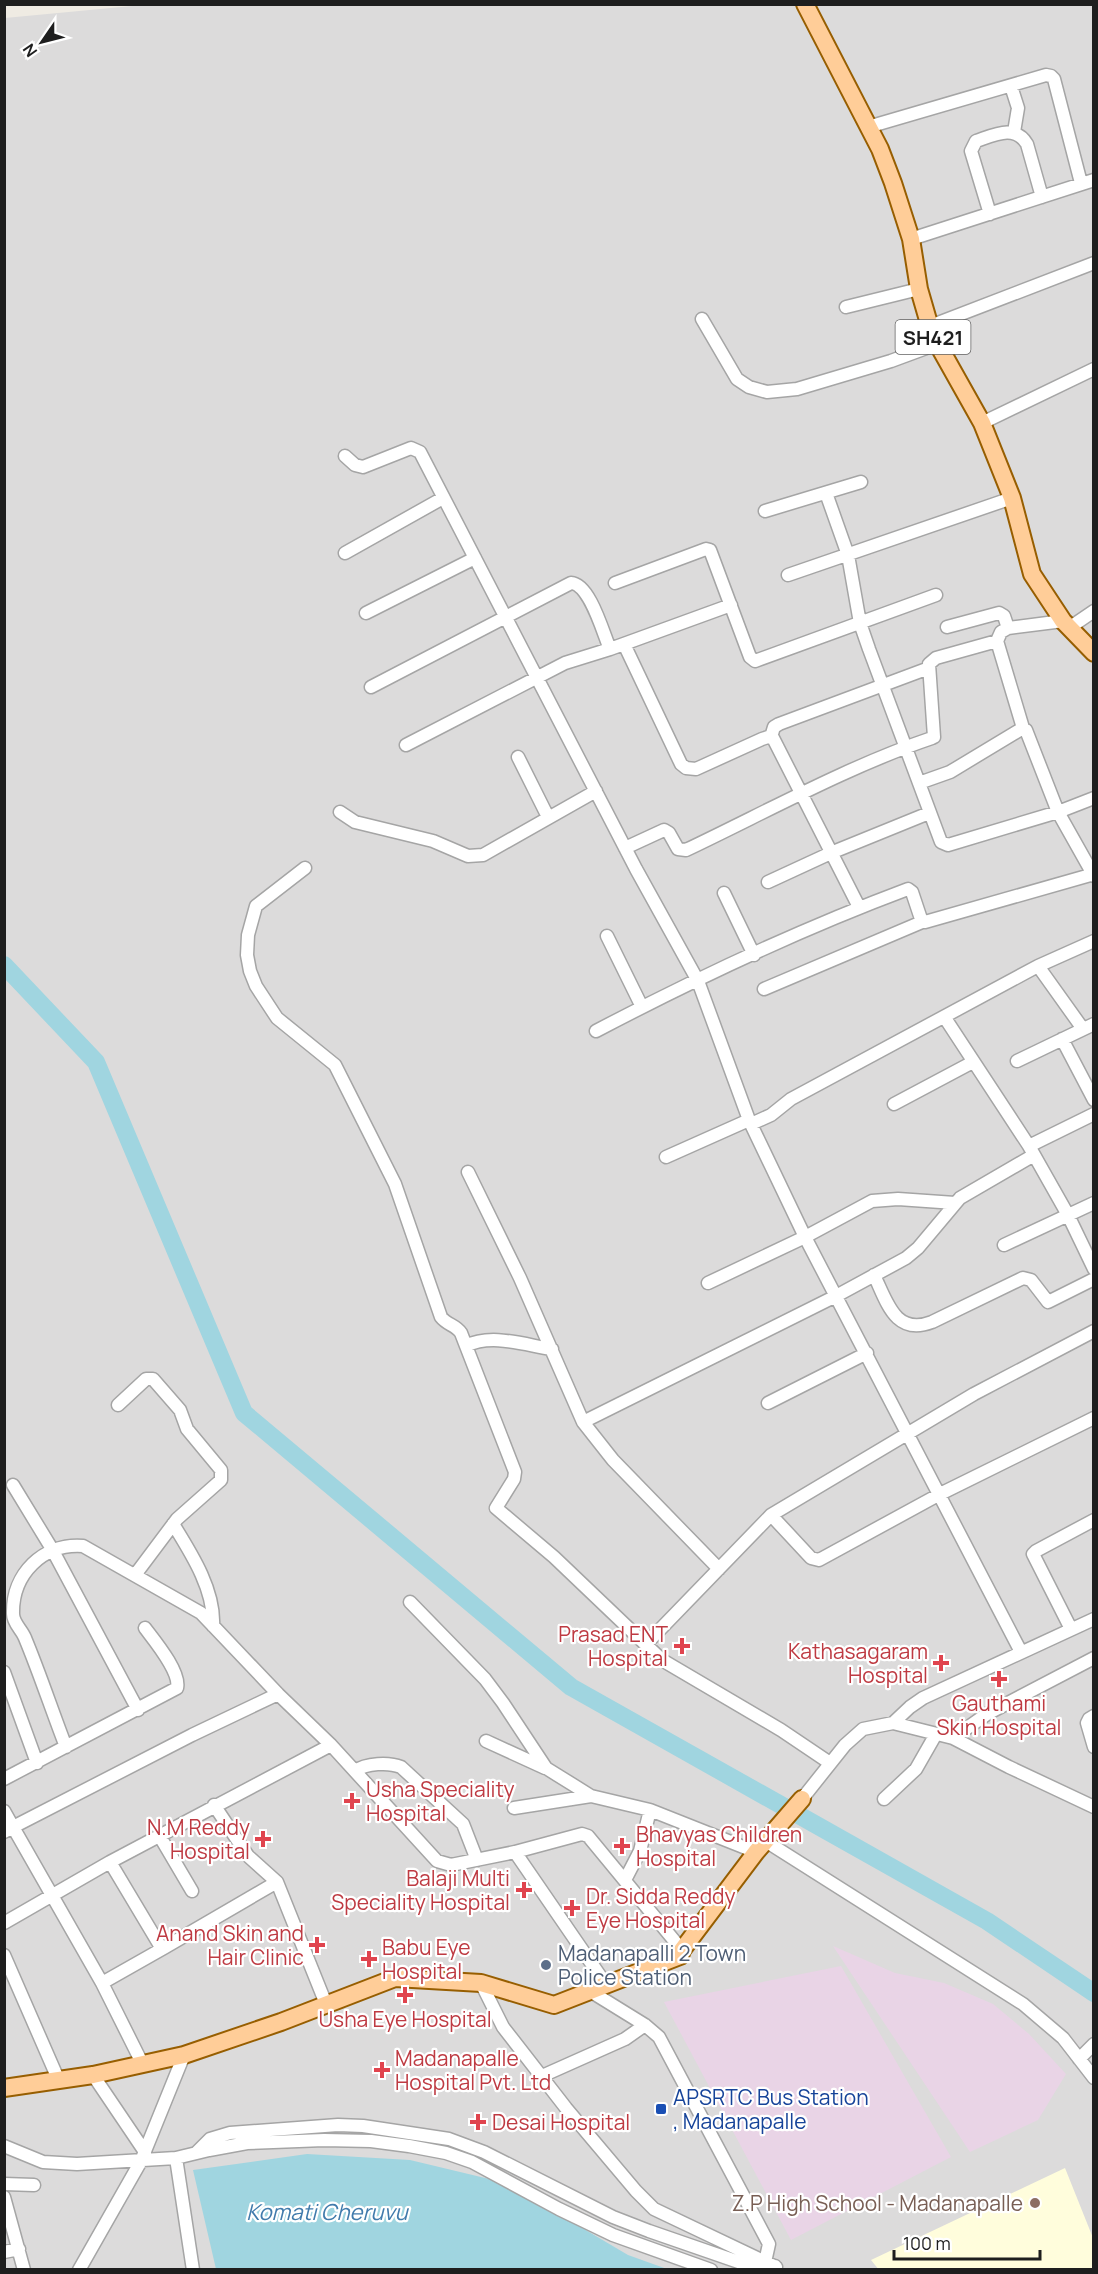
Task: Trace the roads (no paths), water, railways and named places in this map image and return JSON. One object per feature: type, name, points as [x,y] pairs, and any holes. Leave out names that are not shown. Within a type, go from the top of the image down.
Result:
[{"type":"main road","name":"SH421","points":[[805,4],[868,127],[893,183],[911,239],[919,289],[930,326],[937,344],[982,423],[1011,498],[1032,574],[1066,625],[1094,653]]},
{"type":"main road","points":[[4,2088],[93,2075],[184,2055],[248,2034],[395,1978],[481,1983],[554,2005],[607,1986],[680,1956],[682,1950],[764,1844],[802,1799]]},
{"type":"street","points":[[868,127],[1046,75],[1054,79],[1088,182],[911,239]]},
{"type":"street","points":[[1011,86],[1018,108],[1014,132]]},
{"type":"street","points":[[990,214],[971,151],[976,141],[1004,132],[1014,132],[1022,137],[1027,144],[1042,197]]},
{"type":"street","points":[[930,326],[1094,263]]},
{"type":"street","points":[[846,307],[919,289]]},
{"type":"street","points":[[702,319],[737,379],[749,387],[767,392],[797,389],[891,361],[937,344]]},
{"type":"street","points":[[982,423],[1094,369]]},
{"type":"street","points":[[345,456],[355,465],[363,467],[411,448],[420,452],[625,848],[698,981],[750,1122],[805,1237],[1021,1653]]},
{"type":"street","points":[[765,511],[861,482]]},
{"type":"street","points":[[826,493],[848,555],[860,623],[941,842],[948,845],[1058,812],[1094,798]]},
{"type":"street","points":[[345,553],[443,498]]},
{"type":"street","points":[[788,575],[1011,498]]},
{"type":"street","points":[[615,583],[708,549],[750,657],[755,661],[936,595]]},
{"type":"street","points":[[366,613],[475,558]]},
{"type":"street","points":[[371,687],[572,584],[576,584],[588,595],[610,649]]},
{"type":"street","points":[[406,745],[537,676],[579,658],[731,605]]},
{"type":"street","points":[[764,989],[922,922],[1093,875],[1058,812],[1026,730],[1023,728],[997,641],[1001,632],[1008,628],[1066,625],[1094,611]]},
{"type":"street","points":[[946,627],[999,613],[1004,616],[1008,628]]},
{"type":"street","points":[[625,848],[664,830],[669,833],[678,849],[686,850],[802,794],[906,747],[934,737],[929,664],[936,658],[997,641]]},
{"type":"street","points":[[624,644],[681,764],[686,768],[696,769],[771,737]]},
{"type":"street","points":[[859,907],[771,737],[772,731],[779,724],[929,668]]},
{"type":"street","points":[[919,783],[950,772],[1023,728]]},
{"type":"street","points":[[518,757],[548,818]]},
{"type":"street","points":[[340,812],[355,822],[433,842],[468,856],[476,856],[483,855],[596,791]]},
{"type":"street","points":[[768,882],[832,852],[929,813]]},
{"type":"street","points":[[305,868],[256,906],[248,935],[247,956],[250,971],[255,986],[277,1018],[335,1065],[394,1184],[441,1317],[444,1321],[457,1327],[515,1472],[514,1479],[496,1508],[554,1557],[662,1660],[781,1730],[830,1763]]},
{"type":"street","points":[[596,1031],[754,954],[859,907],[908,889],[912,892],[922,922]]},
{"type":"street","points":[[724,893],[754,954]]},
{"type":"street","points":[[607,936],[642,1007]]},
{"type":"street","points":[[666,1157],[771,1115],[801,1093],[945,1018],[1038,966],[1094,941]]},
{"type":"street","points":[[1017,1061],[1088,1026],[1038,966]]},
{"type":"street","points":[[945,1018],[1031,1151],[1068,1215],[1094,1269]]},
{"type":"street","points":[[1062,1039],[1094,1100]]},
{"type":"street","points":[[894,1104],[973,1062]]},
{"type":"street","points":[[583,1422],[836,1296],[906,1258],[918,1248],[955,1203],[1031,1151],[1094,1114]]},
{"type":"street","points":[[468,1172],[552,1349],[583,1422],[613,1460],[719,1569]]},
{"type":"street","points":[[708,1283],[877,1200],[934,1200],[955,1203]]},
{"type":"street","points":[[1004,1245],[1094,1203]]},
{"type":"street","points":[[874,1275],[893,1314],[902,1322],[911,1325],[932,1322],[1023,1278],[1031,1280],[1048,1302],[1094,1279]]},
{"type":"street","points":[[646,1644],[771,1515],[974,1394],[1094,1331]]},
{"type":"street","points":[[466,1346],[475,1341],[488,1339],[552,1349]]},
{"type":"street","points":[[768,1403],[867,1353]]},
{"type":"street","points":[[118,1405],[146,1379],[153,1379],[180,1410],[187,1429],[221,1470],[220,1480],[173,1524],[135,1575]]},
{"type":"street","points":[[771,1515],[811,1558],[819,1560],[940,1494],[1094,1418]]},
{"type":"street","points":[[12,1485],[52,1549],[138,1710]]},
{"type":"street","points":[[1071,1629],[1033,1554],[1094,1520]]},
{"type":"street","points":[[173,1524],[191,1554],[207,1590],[213,1607],[213,1626]]},
{"type":"street","points":[[66,1747],[24,1635],[12,1615],[17,1589],[24,1573],[52,1549],[69,1545],[83,1546],[201,1613],[278,1694],[331,1745],[437,1861],[450,1865],[477,1860],[582,1834],[592,1839],[682,1950]]},
{"type":"street","points":[[410,1602],[485,1679],[546,1768]]},
{"type":"street","points":[[893,1723],[923,1698],[1094,1619]]},
{"type":"street","points":[[4,1779],[138,1710],[178,1685],[170,1663],[145,1628]]},
{"type":"street","points":[[953,1738],[987,1714],[1094,1658]]},
{"type":"street","points":[[4,1672],[37,1763]]},
{"type":"street","points":[[9,1830],[192,1735],[278,1694]]},
{"type":"street","points":[[1094,1716],[1087,1723],[1094,1747]]},
{"type":"street","points":[[802,1799],[845,1745],[864,1729],[893,1723],[953,1738],[1094,1807]]},
{"type":"street","points":[[884,1799],[916,1769],[936,1734]]},
{"type":"street","points":[[486,1741],[546,1768],[591,1796],[650,1810],[764,1844],[1023,2004],[1063,2038],[1094,2078]]},
{"type":"street","points":[[4,1923],[214,1805],[331,1745]]},
{"type":"street","points":[[355,1771],[366,1766],[390,1764],[401,1767],[464,1824],[477,1860]]},
{"type":"street","points":[[514,1808],[591,1796]]},
{"type":"street","points":[[214,1805],[248,1856],[277,1882],[326,2004]]},
{"type":"street","points":[[4,1810],[9,1830],[52,1896],[102,1983],[142,2063]]},
{"type":"street","points":[[625,1880],[640,1851],[650,1810]]},
{"type":"street","points":[[159,1835],[192,1891]]},
{"type":"street","points":[[515,1852],[607,1986]]},
{"type":"street","points":[[110,1862],[162,1950]]},
{"type":"street","points":[[102,1983],[277,1882]]},
{"type":"street","points":[[4,1955],[59,2081]]},
{"type":"street","points":[[481,1983],[503,2027],[636,2191],[654,2209],[774,2266]]},
{"type":"street","points":[[590,1991],[645,2025],[659,2037],[769,2244],[774,2266]]},
{"type":"street","points":[[542,2076],[625,2039],[645,2025]]},
{"type":"street","points":[[1079,2059],[1094,2044]]},
{"type":"street","points":[[79,2270],[143,2156],[184,2055]]},
{"type":"street","points":[[93,2075],[143,2156]]},
{"type":"street","points":[[195,2154],[210,2139],[230,2133],[338,2125],[363,2126],[449,2139],[476,2149],[613,2217],[649,2232],[756,2268],[774,2266]]},
{"type":"street","points":[[4,2146],[43,2162],[77,2164],[143,2156],[176,2158],[247,2143],[324,2140],[380,2142],[446,2153],[472,2162],[613,2235],[711,2270]]},
{"type":"street","points":[[176,2158],[193,2270]]},
{"type":"street","points":[[4,2184],[34,2184]]},
{"type":"street","points":[[4,2197],[24,2270]]},
{"type":"street","points":[[4,2252],[19,2249]]},
{"type":"water","name":"Komati Cheruvu","points":[[307,2154],[410,2160],[506,2183],[628,2255],[667,2269],[216,2269],[193,2170]]},
{"type":"waterway","points":[[4,965],[96,1062],[244,1413],[571,1687],[987,1921],[1094,1993]]},
{"type":"place","name":"Prasad ENT Hospital","points":[[682,1646]]},
{"type":"place","name":"Kathasagaram Hospital","points":[[941,1663]]},
{"type":"place","name":"Gauthami Skin Hospital","points":[[999,1679]]},
{"type":"place","name":"Usha Speciality Hospital","points":[[352,1801]]},
{"type":"place","name":"N.M Reddy Hospital","points":[[263,1839]]},
{"type":"place","name":"Bhavyas Children Hospital","points":[[622,1846]]},
{"type":"place","name":"Balaji Multi Speciality Hospital","points":[[524,1890]]},
{"type":"place","name":"Dr. Sidda Reddy Eye Hospital","points":[[572,1908]]},
{"type":"place","name":"Anand Skin and Hair Clinic","points":[[317,1945]]},
{"type":"place","name":"Babu Eye Hospital","points":[[369,1959]]},
{"type":"place","name":"Madanapalli 2 Town Police Station","points":[[546,1965]]},
{"type":"place","name":"Usha Eye Hospital","points":[[405,1995]]},
{"type":"place","name":"Madanapalle Hospital Pvt. Ltd","points":[[382,2070]]},
{"type":"place","name":"APSRTC Bus Station , Madanapalle","points":[[661,2109]]},
{"type":"place","name":"Desai Hospital","points":[[478,2122]]},
{"type":"place","name":"Z.P High School - Madanapalle","points":[[1035,2203]]}]
